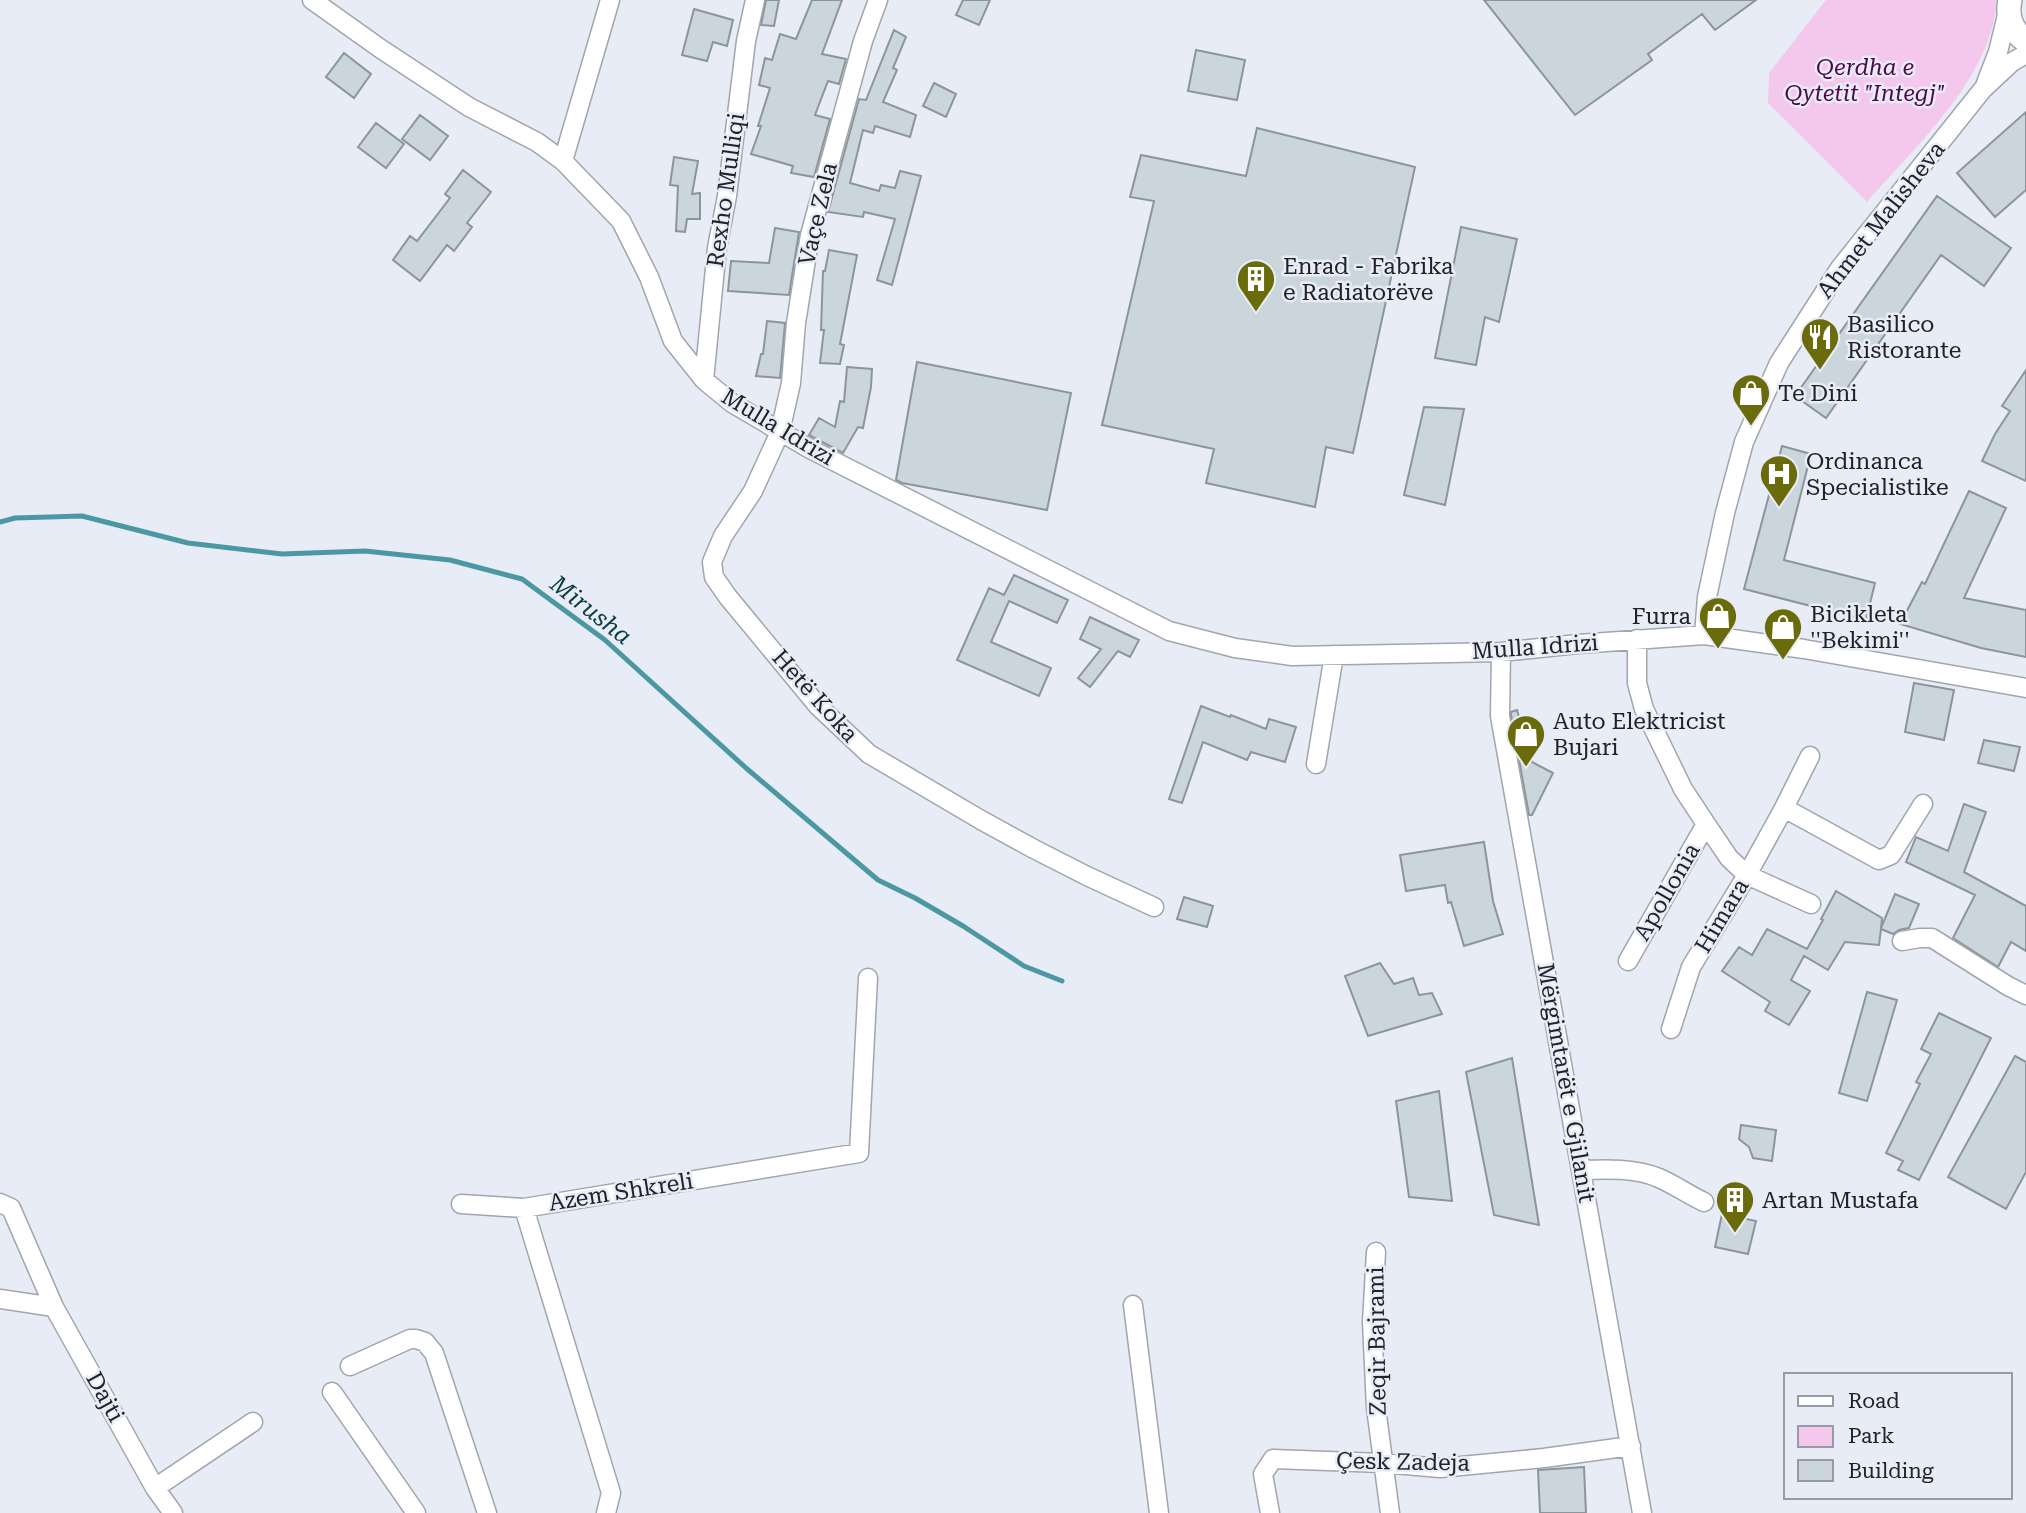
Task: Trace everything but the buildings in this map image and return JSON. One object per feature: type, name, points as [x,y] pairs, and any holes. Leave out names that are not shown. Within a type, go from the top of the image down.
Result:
[{"type":"main road","points":[[2009,6],[2015,31],[2026,41]]},
{"type":"street","name":"Mulla Idrizi","points":[[312,0],[469,107],[537,142],[563,161],[621,221],[649,277],[673,341],[704,380],[732,403],[780,432],[1169,631],[1234,648],[1292,656],[1501,652],[1704,635],[1804,649],[2026,688]]},
{"type":"street","points":[[563,161],[610,0]]},
{"type":"street","name":"Rexho Mulliqi","points":[[704,380],[717,248],[746,41],[755,0]]},
{"type":"street","name":"Vaçe Zela","points":[[780,432],[791,383],[796,323],[810,234],[863,41],[878,0]]},
{"type":"street","name":"Ahmet Malisheva","points":[[1983,89],[1998,52],[2009,6]]},
{"type":"street","name":"Ahmet Malisheva","points":[[1704,635],[1707,597],[1744,442],[1779,363],[1840,268],[1983,89],[2012,62],[2026,54]]},
{"type":"street","name":"Hetë Koka","points":[[780,432],[753,491],[723,536],[712,562],[714,577],[728,597],[818,706],[869,754],[1034,849],[1154,907]]},
{"type":"street","name":"Apollonia","points":[[1637,639],[1637,683],[1644,709],[1683,789],[1729,858],[1747,875]]},
{"type":"street","name":"Mërgimtarët e Gjilanit","points":[[1501,652],[1500,716],[1642,1513]]},
{"type":"street","points":[[1316,764],[1334,654]]},
{"type":"street","name":"Himara","points":[[1671,1029],[1691,967],[1747,875],[1810,756]]},
{"type":"street","points":[[1784,808],[1879,860],[1891,855],[1923,804]]},
{"type":"street","name":"Apollonia","points":[[1628,961],[1706,824]]},
{"type":"street","points":[[1747,875],[1779,887],[1811,904]]},
{"type":"street","points":[[1902,941],[1932,938],[2026,995]]},
{"type":"street","name":"Azem Shkreli","points":[[613,1509],[611,1493],[524,1208],[859,1153],[868,978]]},
{"type":"street","points":[[1581,1170],[1631,1171],[1657,1177],[1704,1202]]},
{"type":"street","name":"Dajti","points":[[0,1203],[11,1208],[54,1307],[155,1488],[173,1513]]},
{"type":"street","points":[[461,1204],[524,1208]]},
{"type":"street","name":"Zeqir Bajrami","points":[[1376,1252],[1372,1322],[1376,1408],[1390,1513]]},
{"type":"street","points":[[0,1299],[54,1307]]},
{"type":"street","points":[[1133,1305],[1159,1513]]},
{"type":"street","points":[[350,1366],[410,1339],[421,1339],[428,1344],[444,1380],[487,1513]]},
{"type":"street","points":[[332,1392],[416,1513]]},
{"type":"street","points":[[155,1488],[253,1422]]},
{"type":"street","name":"Çesk Zadeja","points":[[1270,1513],[1263,1474],[1273,1459],[1440,1468],[1631,1446]]},
{"type":"green space","name":"Qerdha e Qytetit \"Integj\"","points":[[1826,0],[1996,0],[1992,28],[1982,55],[1967,82],[1928,134],[1867,202],[1768,103],[1769,73]]},
{"type":"waterway","name":"Mirusha","points":[[0,522],[15,518],[82,516],[188,543],[282,554],[365,551],[450,560],[522,579],[605,640],[746,768],[878,880],[963,926],[1024,966],[1062,981]]},
{"type":"place","name":"Enrad - Fabrika e Radiatorëve","points":[[1256,313]]},
{"type":"place","name":"Basilico Ristorante","points":[[1820,371]]},
{"type":"place","name":"Te Dini","points":[[1751,427]]},
{"type":"place","name":"Ordinanca Specialistike","points":[[1779,508]]},
{"type":"place","name":"Furra","points":[[1718,650]]},
{"type":"place","name":"Bicikleta ''Bekimi''","points":[[1783,661]]},
{"type":"place","name":"Auto Elektricist Bujari","points":[[1526,768]]},
{"type":"place","name":"Artan Mustafa","points":[[1735,1234]]}]
